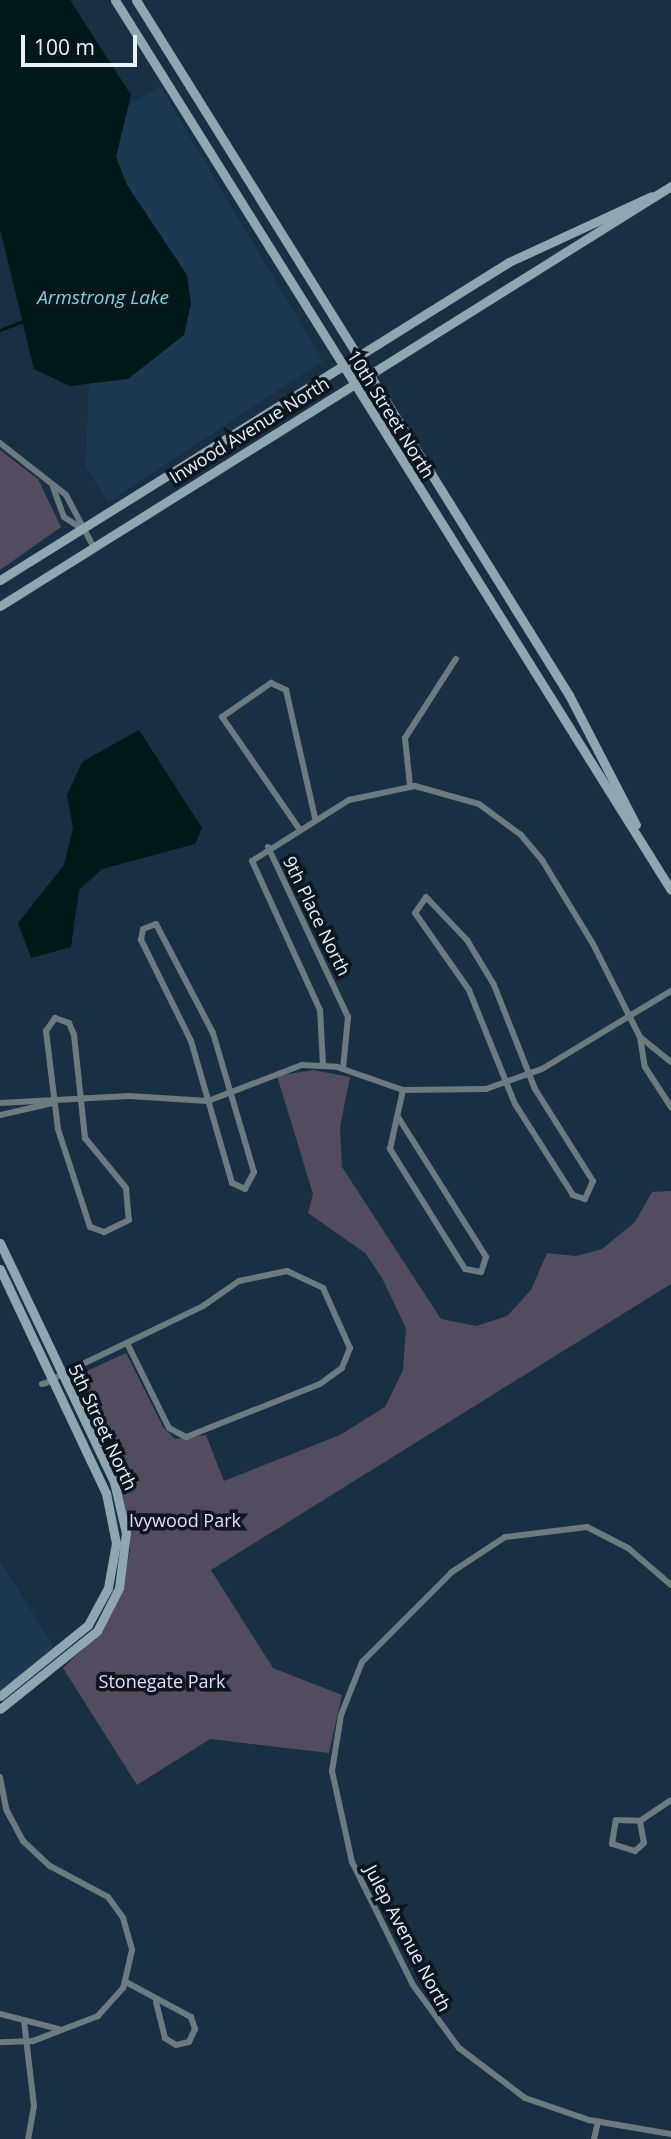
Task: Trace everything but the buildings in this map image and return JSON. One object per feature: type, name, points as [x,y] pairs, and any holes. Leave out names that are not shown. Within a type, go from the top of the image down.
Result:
[{"type":"main road","name":"10th Street North","points":[[115,0],[671,890]]},
{"type":"main road","name":"10th Street North","points":[[136,0],[578,710],[643,842]]},
{"type":"main road","name":"Inwood Avenue North","points":[[0,606],[671,186]]},
{"type":"main road","name":"Inwood Avenue North","points":[[0,580],[528,251],[659,194]]},
{"type":"main road","name":"5th Street North","points":[[0,1243],[121,1505],[122,1574],[89,1640],[0,1709]]},
{"type":"main road","name":"5th Street North","points":[[0,1269],[106,1493],[114,1565],[104,1597],[82,1632],[0,1696]]},
{"type":"street","points":[[0,443],[66,495],[81,528],[93,546]]},
{"type":"street","points":[[53,486],[64,517],[81,528]]},
{"type":"street","points":[[410,786],[408,731],[456,659]]},
{"type":"street","points":[[298,827],[222,717],[271,683],[286,690],[315,818]]},
{"type":"street","points":[[268,847],[298,827],[349,800],[410,786],[480,804],[522,835],[586,930],[628,1018],[640,1037],[671,1062]]},
{"type":"street","name":"9th Place North","points":[[323,1065],[320,1010],[252,869],[254,857],[268,847],[348,1017],[343,1069]]},
{"type":"street","points":[[419,900],[434,900],[467,940],[494,985],[529,1074],[593,1181],[585,1199],[573,1195],[506,1083],[469,990],[418,919],[419,900]]},
{"type":"street","points":[[148,925],[163,929],[205,1014],[233,1093],[254,1172],[245,1189],[232,1183],[188,1034],[141,940],[148,925]]},
{"type":"street","points":[[0,1104],[53,1103],[129,1096],[208,1101],[233,1093],[272,1073],[323,1065],[343,1069],[403,1090],[456,1092],[506,1083],[529,1074],[671,991]]},
{"type":"street","points":[[55,1018],[69,1023],[74,1035],[78,1101],[85,1138],[126,1188],[129,1220],[104,1232],[90,1227],[81,1206],[53,1103],[46,1031],[55,1018]]},
{"type":"street","points":[[640,1037],[645,1067],[671,1107]]},
{"type":"street","points":[[398,1117],[486,1257],[481,1272],[465,1269],[392,1154],[388,1144],[398,1117],[403,1090]]},
{"type":"street","points":[[0,1115],[53,1103]]},
{"type":"street","points":[[42,1384],[127,1343],[239,1281],[287,1271],[323,1288],[350,1348],[342,1368],[320,1384],[186,1437],[169,1428],[127,1343]]},
{"type":"street","name":"Julep Avenue North","points":[[671,1585],[628,1548],[587,1527],[505,1537],[452,1572],[362,1662],[341,1715],[332,1771],[352,1862],[439,2026],[490,2076],[525,2098],[598,2121],[671,2134]]},
{"type":"street","points":[[0,1777],[0,1789],[30,1849],[99,1890],[118,1909],[131,1945],[126,1982],[101,2014],[25,2043],[0,2042]]},
{"type":"street","points":[[640,1821],[644,1843],[635,1851],[612,1844],[616,1820],[640,1821],[671,1800]]},
{"type":"street","points":[[126,1982],[156,2002],[191,2017],[195,2029],[189,2042],[166,2040],[156,2002]]},
{"type":"street","points":[[0,2014],[61,2030]]},
{"type":"street","points":[[24,2021],[34,2106],[29,2139]]},
{"type":"street","points":[[594,2139],[598,2121]]},
{"type":"shaded area","points":[[160,86],[323,361],[108,502],[86,467],[97,125]]},
{"type":"shaded area","points":[[0,1561],[56,1650],[0,1691]]},
{"type":"green space","points":[[0,450],[38,479],[61,527],[0,570]]},
{"type":"green space","name":"Ivywood Park","points":[[313,1070],[350,1077],[340,1127],[342,1167],[441,1319],[476,1326],[507,1316],[531,1290],[547,1253],[576,1256],[602,1249],[635,1222],[652,1192],[671,1191],[671,1284],[211,1570],[273,1668],[342,1695],[329,1753],[210,1739],[137,1785],[63,1668],[104,1628],[122,1591],[130,1550],[129,1524],[106,1443],[74,1377],[126,1353],[163,1427],[175,1439],[206,1435],[224,1481],[340,1435],[385,1407],[403,1370],[406,1328],[382,1278],[365,1253],[308,1213],[313,1194],[277,1076]]},
{"type":"water","name":"Armstrong Lake","points":[[0,0],[70,0],[131,95],[116,157],[127,185],[187,275],[191,304],[184,335],[128,379],[70,386],[34,369],[0,229]]},
{"type":"water","points":[[139,730],[202,828],[195,844],[102,869],[79,890],[71,947],[31,958],[18,923],[64,865],[73,828],[67,795],[82,762]]},
{"type":"waterway","points":[[0,330],[26,320]]},
{"type":"park label","name":"Stonegate Park","points":[[162,1681]]}]
